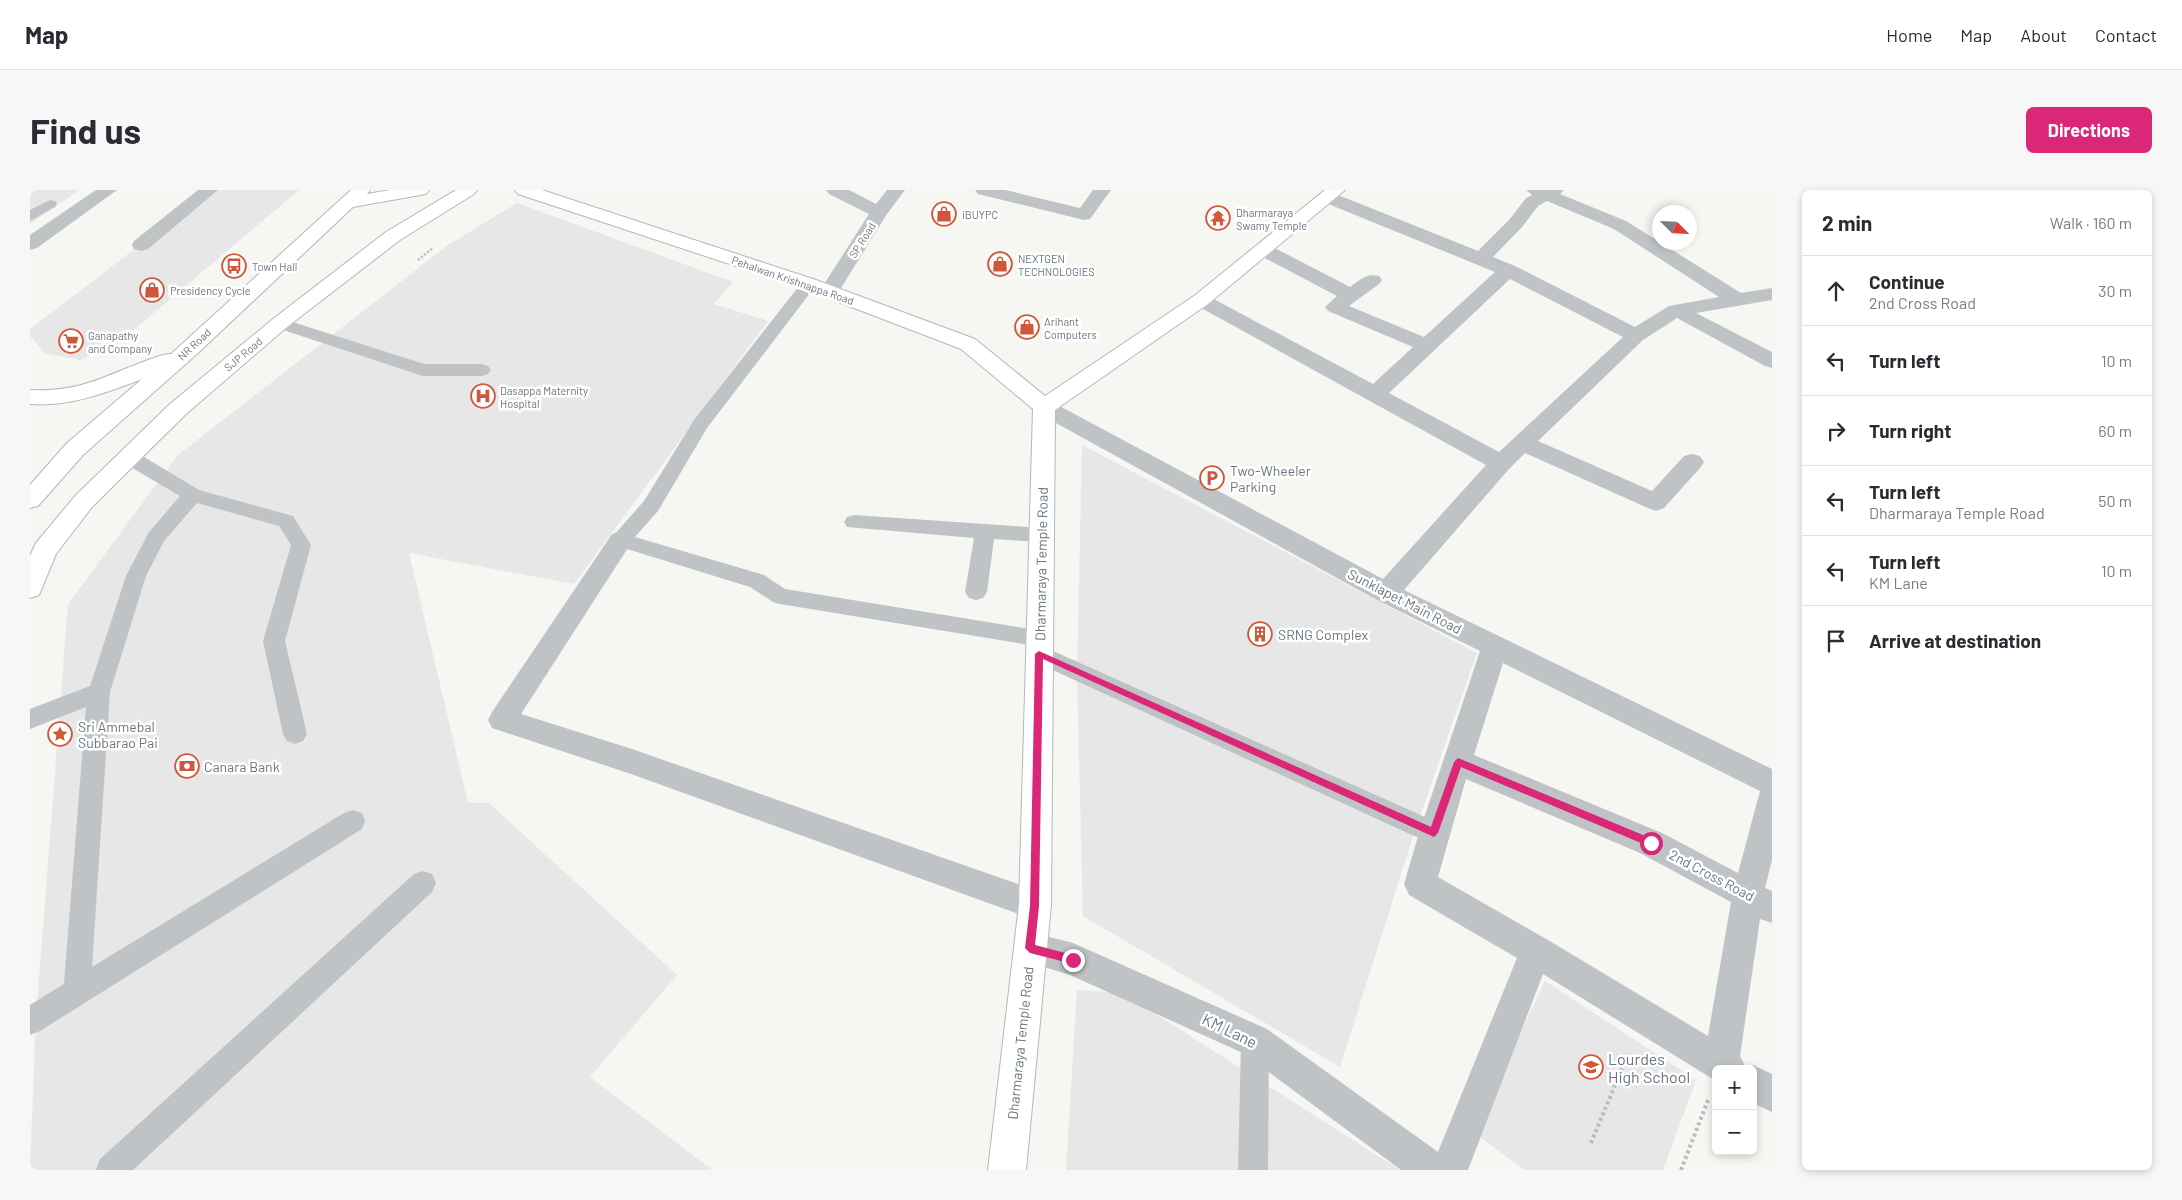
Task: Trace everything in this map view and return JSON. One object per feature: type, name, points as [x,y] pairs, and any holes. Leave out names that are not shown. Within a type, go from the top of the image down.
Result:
[{"type":"main road","points":[[354,196],[420,190]]},
{"type":"main road","name":"SJP Road","points":[[32,580],[38,549],[178,409],[280,323],[393,236],[468,190]]},
{"type":"main road","name":"Pehalwan Krishnappa Road","points":[[524,190],[809,284],[968,344],[1044,406]]},
{"type":"main road","points":[[1044,406],[1201,300],[1331,193]]},
{"type":"main road","name":"NR Road","points":[[30,500],[75,449],[191,348],[354,196]]},
{"type":"main road","points":[[30,396],[42,399],[69,395],[151,367],[191,348]]},
{"type":"main road","name":"Dharmaraya Temple Road","points":[[1007,1170],[1034,906],[1044,406]]},
{"type":"street","points":[[30,244],[108,190]]},
{"type":"street","points":[[140,244],[209,190]]},
{"type":"street","points":[[835,190],[879,212]]},
{"type":"street","name":"SP Road","points":[[830,292],[879,212],[896,190]]},
{"type":"street","points":[[984,190],[1084,215],[1102,190]]},
{"type":"street","points":[[1481,259],[1516,223],[1532,202],[1545,192],[1620,225],[1738,300]]},
{"type":"street","points":[[1331,193],[1508,270],[1636,336]]},
{"type":"street","points":[[1262,249],[1352,296]]},
{"type":"street","points":[[1374,395],[1508,270]]},
{"type":"street","points":[[1372,280],[1336,306],[1427,346]]},
{"type":"street","points":[[1386,593],[1501,463],[1636,336],[1676,310],[1772,294]]},
{"type":"street","points":[[1201,300],[1501,463]]},
{"type":"street","points":[[1676,310],[1772,361]]},
{"type":"street","name":"Sunklapet Main Road","points":[[1044,406],[1386,593],[1772,782]]},
{"type":"street","points":[[1522,443],[1656,502],[1692,462]]},
{"type":"street","points":[[621,540],[502,720],[632,762],[1034,906]]},
{"type":"street","points":[[1495,646],[1434,833],[1420,884],[1536,950],[1723,1065]]},
{"type":"street","name":"2nd Cross Road","points":[[1458,762],[1651,843],[1760,901]]},
{"type":"street","points":[[1725,1065],[1760,901],[1772,797]]},
{"type":"street","name":"KM Lane","points":[[1030,948],[1073,960],[1255,1040],[1432,1170]]},
{"type":"street","points":[[1449,1170],[1536,950]]},
{"type":"street","points":[[1757,1085],[1772,1094]]},
{"type":"lane","points":[[30,217],[50,204]]},
{"type":"lane","points":[[809,284],[700,424],[651,506],[621,540],[756,581],[780,596],[1040,646],[1434,833]]},
{"type":"lane","points":[[280,323],[423,370],[482,370]]},
{"type":"lane","points":[[129,457],[193,494],[286,521],[301,545],[274,641],[294,734]]},
{"type":"lane","points":[[78,992],[99,692],[136,576],[156,536],[193,494]]},
{"type":"lane","points":[[854,522],[1042,535]]},
{"type":"lane","points":[[976,592],[985,531]]},
{"type":"lane","points":[[30,719],[99,692]]},
{"type":"lane","points":[[30,1021],[353,821]]},
{"type":"lane","points":[[112,1170],[423,883]]},
{"type":"lane","points":[[1253,1170],[1255,1040]]},
{"type":"path","points":[[418,260],[428,253]]},
{"type":"path","points":[[1591,1143],[1644,1017]]},
{"type":"path","points":[[1682,1170],[1709,1096]]},
{"type":"shaded area","points":[[30,190],[79,190],[30,224]]},
{"type":"shaded area","points":[[212,190],[299,190],[123,339],[80,360],[45,353],[30,336],[30,329]]},
{"type":"shaded area","points":[[517,203],[733,282],[714,304],[768,321],[574,584],[409,553],[468,803],[489,803],[677,975],[590,1077],[712,1170],[30,1170],[36,1018],[68,604],[178,455],[448,245]]},
{"type":"shaded area","points":[[1082,445],[1477,653],[1414,833],[1340,1067],[1083,916],[1077,676]]},
{"type":"shaded area","name":"Lourdes High School","points":[[1545,981],[1696,1080],[1663,1170],[1525,1170],[1473,1132]]},
{"type":"shaded area","points":[[1077,990],[1123,993],[1400,1170],[1066,1170]]},
{"type":"place","name":"iBUYPC","points":[[944,214]]},
{"type":"place","name":"Dharmaraya Swamy Temple","points":[[1218,218]]},
{"type":"place","name":"NEXTGEN TECHNOLOGIES","points":[[1000,264]]},
{"type":"place","name":"Town Hall","points":[[234,266]]},
{"type":"place","name":"Presidency Cycle","points":[[152,290]]},
{"type":"place","name":"Arihant Computers","points":[[1027,327]]},
{"type":"place","name":"Ganapathy and Company","points":[[71,341]]},
{"type":"place","name":"Dasappa Maternity Hospital","points":[[483,396]]},
{"type":"place","name":"Two-Wheeler Parking","points":[[1212,478]]},
{"type":"place","name":"SRNG Complex","points":[[1260,634]]},
{"type":"place","name":"Sri Ammebal Subbarao Pai","points":[[60,734]]},
{"type":"place","name":"Canara Bank","points":[[187,766]]},
{"type":"place","name":"Lourdes High School","points":[[1591,1067]]},
{"type":"route","points":[[1073,960],[1030,948],[1034,906],[1039,654],[1434,833],[1458,762],[1651,843]]}]
